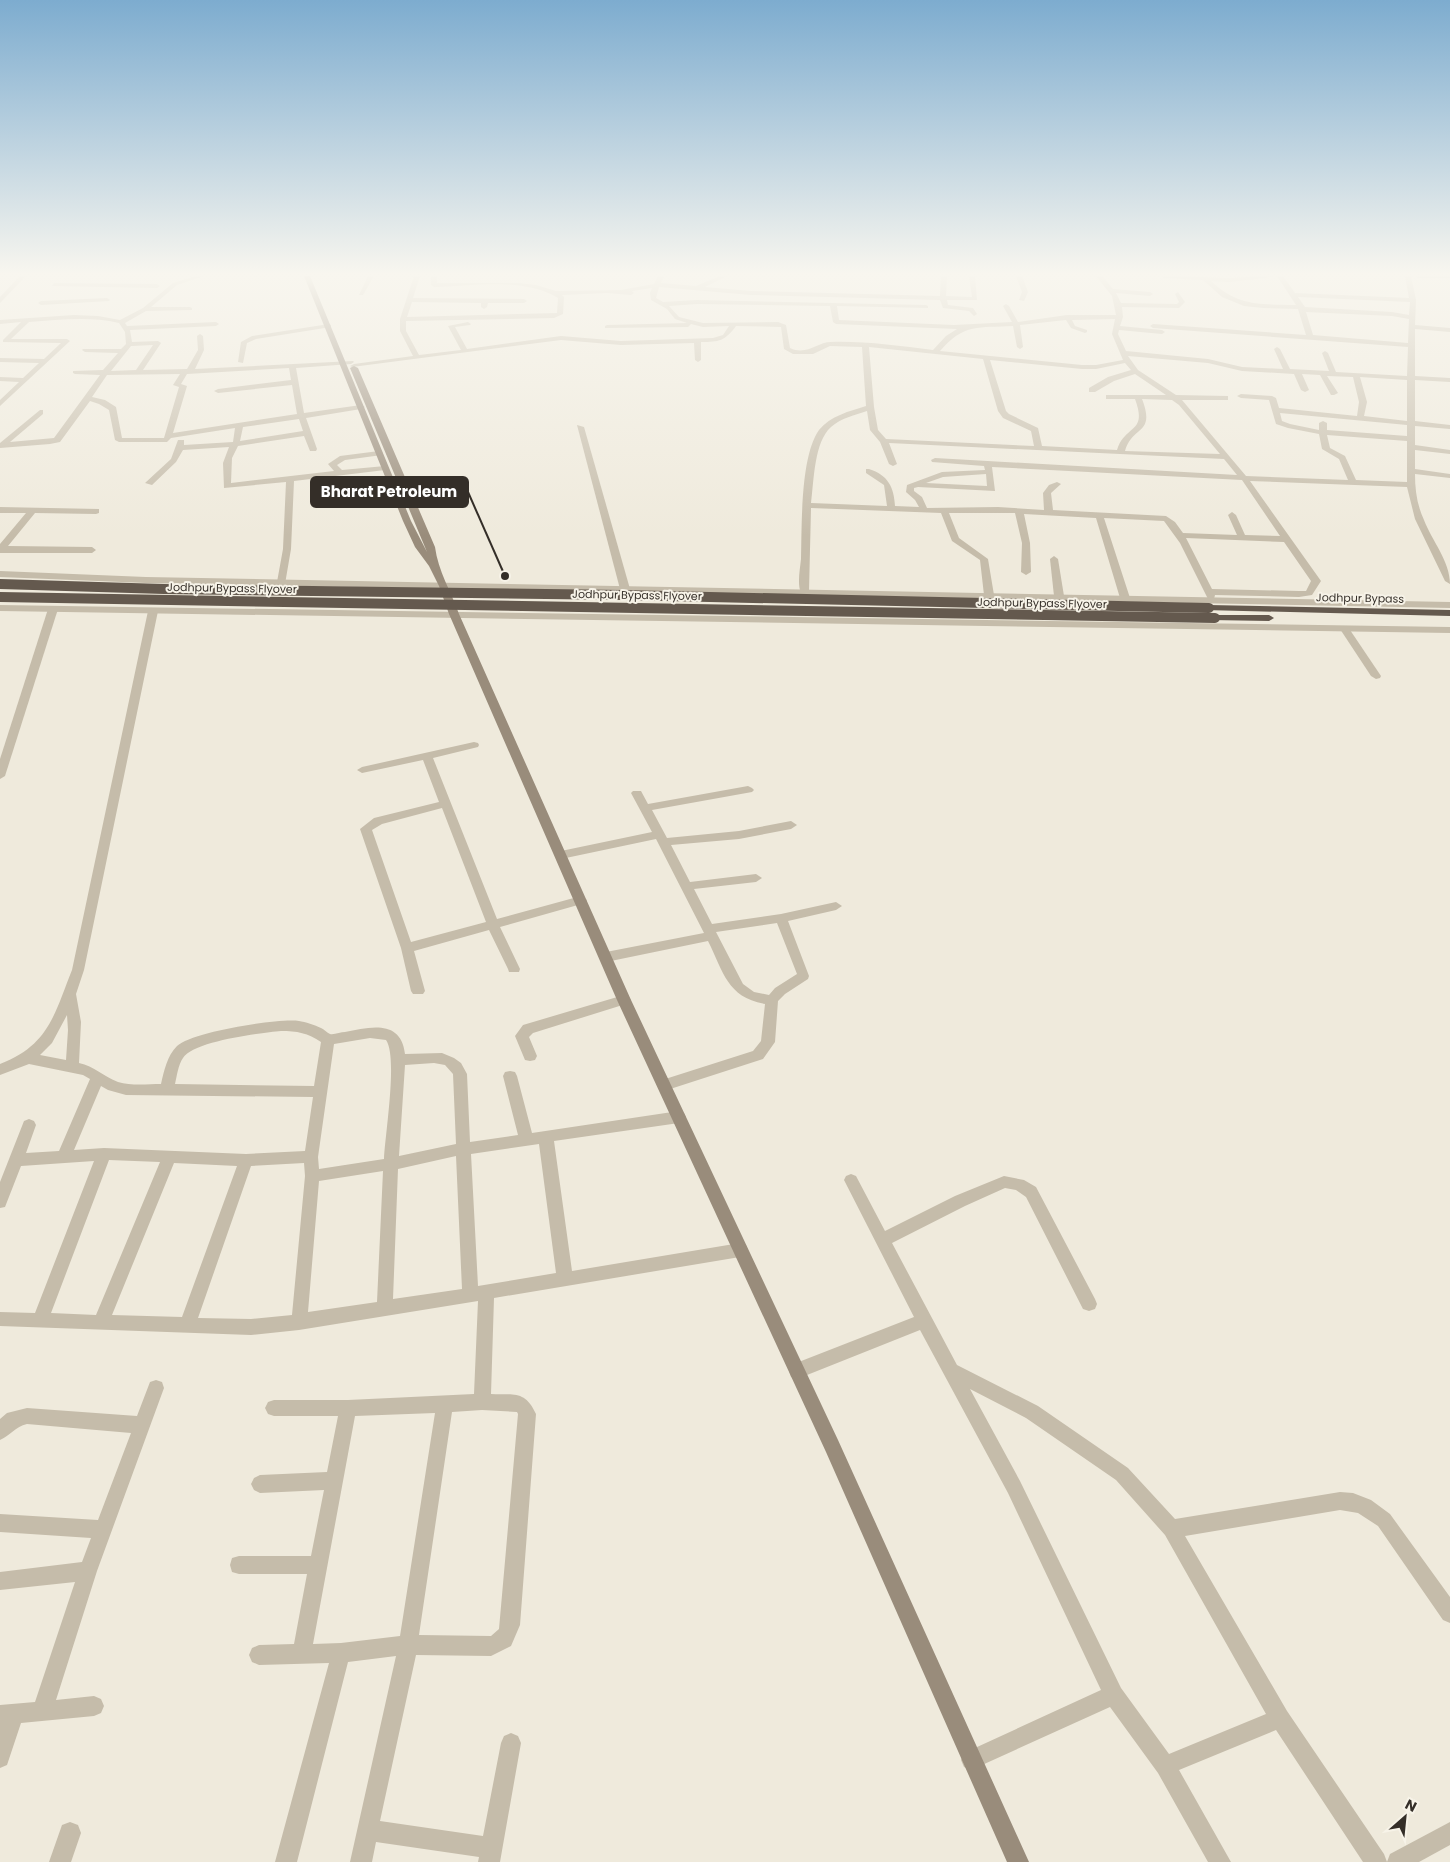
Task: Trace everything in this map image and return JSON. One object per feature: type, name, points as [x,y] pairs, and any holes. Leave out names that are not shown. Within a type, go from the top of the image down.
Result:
[{"type":"highway","name":"Jodhpur Bypass Flyover","points":[[0,584],[164,589],[1210,600],[1271,614]]},
{"type":"highway","name":"Jodhpur Bypass Flyover","points":[[0,597],[1215,618],[1271,614]]},
{"type":"highway","points":[[1236,600],[1271,614]]},
{"type":"highway","name":"Jodhpur Bypass","points":[[1271,614],[1450,613]]},
{"type":"highway","points":[[1254,627],[1271,614]]},
{"type":"highway","name":"Jodhpur Bypass","points":[[1271,614],[1450,620]]},
{"type":"main road","points":[[349,363],[360,406],[419,547],[433,565],[444,586],[454,614],[624,1000],[797,1371],[1018,1862]]},
{"type":"main road","points":[[349,363],[431,547],[433,565]]},
{"type":"street","points":[[1,402],[44,363]]},
{"type":"street","points":[[1,446],[57,440],[114,363]]},
{"type":"street","points":[[138,373],[145,363]]},
{"type":"street","points":[[88,398],[102,402],[113,409],[118,436],[121,442],[167,440],[184,386],[177,385],[192,363]]},
{"type":"street","points":[[75,372],[138,373],[349,363]]},
{"type":"street","points":[[866,363],[874,430],[884,441],[893,464]]},
{"type":"street","points":[[987,363],[1002,411],[1006,416],[1035,430],[1038,448]]},
{"type":"street","points":[[1038,363],[1082,367],[1096,367],[1117,363]]},
{"type":"street","points":[[1129,363],[1136,371],[1174,396],[1244,478],[1316,581],[1309,593],[1210,600]]},
{"type":"street","points":[[1224,363],[1242,369],[1450,380]]},
{"type":"street","points":[[1283,363],[1287,372]]},
{"type":"street","points":[[1329,363],[1333,374]]},
{"type":"street","points":[[1411,363],[1410,485],[1412,500],[1419,519],[1450,581]]},
{"type":"street","points":[[292,366],[301,415],[313,449]]},
{"type":"street","points":[[1092,390],[1111,379],[1136,371]]},
{"type":"street","points":[[1296,372],[1305,390]]},
{"type":"street","points":[[1322,373],[1334,393]]},
{"type":"street","points":[[1356,375],[1363,402],[1360,417]]},
{"type":"street","points":[[0,379],[25,380]]},
{"type":"street","points":[[218,391],[295,382]]},
{"type":"street","points":[[1110,397],[1174,396],[1225,398]]},
{"type":"street","points":[[1241,396],[1274,399],[1281,424],[1323,432],[1410,443],[1450,452]]},
{"type":"street","points":[[1120,453],[1124,440],[1143,424],[1144,413],[1138,398]]},
{"type":"street","points":[[168,436],[360,406]]},
{"type":"street","points":[[804,591],[807,505],[816,445],[821,433],[827,426],[840,418],[870,406]]},
{"type":"street","points":[[1276,410],[1360,417],[1450,428]]},
{"type":"street","points":[[1,446],[40,412]]},
{"type":"street","points":[[1326,414],[1323,432],[1327,450],[1342,458],[1353,482]]},
{"type":"street","points":[[240,424],[236,444],[229,452],[226,461],[226,486],[385,468]]},
{"type":"street","points":[[580,427],[625,589]]},
{"type":"street","points":[[149,483],[154,476],[172,463],[181,445],[236,444],[307,433]]},
{"type":"street","points":[[884,441],[941,442],[1120,453],[1226,457]]},
{"type":"street","points":[[340,473],[332,464],[339,459],[379,453]]},
{"type":"street","points":[[935,460],[989,468],[1410,485]]},
{"type":"street","points":[[924,510],[919,499],[908,489],[918,485],[926,478],[938,474],[989,468]]},
{"type":"street","points":[[989,468],[995,500]]},
{"type":"street","points":[[869,471],[888,483],[891,508]]},
{"type":"street","points":[[1410,471],[1450,476]]},
{"type":"street","points":[[282,582],[287,549],[290,479]]},
{"type":"street","points":[[1049,513],[1046,494],[1049,488],[1057,484]]},
{"type":"street","points":[[918,485],[995,500],[1018,511],[1166,519],[1172,522],[1179,534],[1210,600]]},
{"type":"street","points":[[807,505],[944,511],[995,500]]},
{"type":"street","points":[[0,510],[96,511]]},
{"type":"street","points":[[0,549],[33,510]]},
{"type":"street","points":[[944,511],[955,539],[984,559],[989,595]]},
{"type":"street","points":[[1018,511],[1026,543],[1026,572]]},
{"type":"street","points":[[1099,515],[1125,598]]},
{"type":"street","points":[[1232,515],[1242,537]]},
{"type":"street","points":[[1179,534],[1286,539]]},
{"type":"street","points":[[0,549],[92,550]]},
{"type":"street","points":[[1054,559],[1059,596]]},
{"type":"street","points":[[0,574],[146,580],[804,591],[1450,605]]},
{"type":"street","points":[[0,608],[1450,630]]},
{"type":"street","points":[[0,776],[53,609]]},
{"type":"street","points":[[0,1070],[27,1058],[39,1049],[49,1037],[78,970],[153,611]]},
{"type":"street","points":[[1345,629],[1376,676]]},
{"type":"street","points":[[362,770],[474,745]]},
{"type":"street","points":[[427,757],[493,924],[514,969]]},
{"type":"street","points":[[645,808],[748,790]]},
{"type":"street","points":[[637,793],[688,886],[738,987],[744,993],[754,997],[772,1000]]},
{"type":"street","points":[[418,991],[407,948],[366,829],[378,821],[445,804]]},
{"type":"street","points":[[561,855],[662,838],[739,835],[790,826]]},
{"type":"street","points":[[688,886],[756,878]]},
{"type":"street","points":[[407,948],[581,900]]},
{"type":"street","points":[[606,958],[711,932],[836,906]]},
{"type":"street","points":[[664,1084],[758,1055],[768,1042],[772,1000],[780,991],[803,976],[781,918]]},
{"type":"street","points":[[68,994],[75,1016],[76,1027],[72,1066]]},
{"type":"street","points":[[530,1056],[522,1036],[528,1029],[624,1000]]},
{"type":"street","points":[[167,1091],[175,1056],[180,1049],[188,1045],[244,1030],[272,1027],[312,1029],[321,1033],[328,1040]]},
{"type":"street","points":[[328,1040],[380,1031],[389,1034],[395,1040],[399,1060],[390,1164],[385,1308]]},
{"type":"street","points":[[299,1322],[312,1176],[311,1158],[328,1040]]},
{"type":"street","points":[[27,1058],[86,1070],[113,1086],[126,1089],[320,1092]]},
{"type":"street","points":[[399,1060],[440,1058],[450,1061],[458,1067],[460,1074],[463,1149],[478,1294],[482,1402]]},
{"type":"street","points":[[510,1076],[527,1140]]},
{"type":"street","points":[[64,1157],[98,1077]]},
{"type":"street","points":[[312,1176],[390,1164],[463,1149],[679,1117]]},
{"type":"street","points":[[0,1202],[30,1125]]},
{"type":"street","points":[[546,1138],[565,1279]]},
{"type":"street","points":[[15,1160],[104,1154],[246,1160],[311,1158]]},
{"type":"street","points":[[40,1320],[104,1154]]},
{"type":"street","points":[[101,1322],[170,1158]]},
{"type":"street","points":[[187,1326],[246,1160]]},
{"type":"street","points":[[851,1180],[950,1370],[1014,1487],[1114,1695],[1165,1766],[1220,1862]]},
{"type":"street","points":[[882,1240],[960,1201],[1004,1182],[1019,1184],[1031,1192],[1089,1304]]},
{"type":"street","points":[[0,1319],[250,1327],[299,1322],[478,1294],[740,1250]]},
{"type":"street","points":[[797,1371],[924,1321]]},
{"type":"street","points":[[950,1370],[1032,1412],[1122,1474],[1171,1529],[1280,1718],[1376,1862]]},
{"type":"street","points":[[42,1711],[88,1571],[156,1388]]},
{"type":"street","points":[[258,1655],[341,1653],[408,1645],[491,1646],[500,1644],[507,1638],[527,1414],[524,1407],[520,1404],[482,1402],[348,1408],[274,1408]]},
{"type":"street","points":[[361,1862],[408,1645],[445,1404]]},
{"type":"street","points":[[302,1653],[348,1408]]},
{"type":"street","points":[[0,1431],[14,1419],[27,1416],[142,1425]]},
{"type":"street","points":[[260,1484],[333,1482]]},
{"type":"street","points":[[1171,1529],[1340,1501],[1355,1501],[1371,1508],[1384,1520],[1450,1613]]},
{"type":"street","points":[[0,1523],[103,1530]]},
{"type":"street","points":[[239,1565],[318,1565]]},
{"type":"street","points":[[0,1581],[88,1571]]},
{"type":"street","points":[[286,1862],[341,1653]]},
{"type":"street","points":[[971,1760],[1114,1695]]},
{"type":"street","points":[[0,1758],[7,1714],[94,1706]]},
{"type":"street","points":[[1165,1766],[1280,1718]]},
{"type":"street","points":[[368,1830],[490,1855],[511,1743]]},
{"type":"street","points":[[60,1862],[70,1833]]},
{"type":"street","points":[[1398,1862],[1450,1833]]},
{"type":"place","name":"Bharat Petroleum","points":[[505,576]]}]
